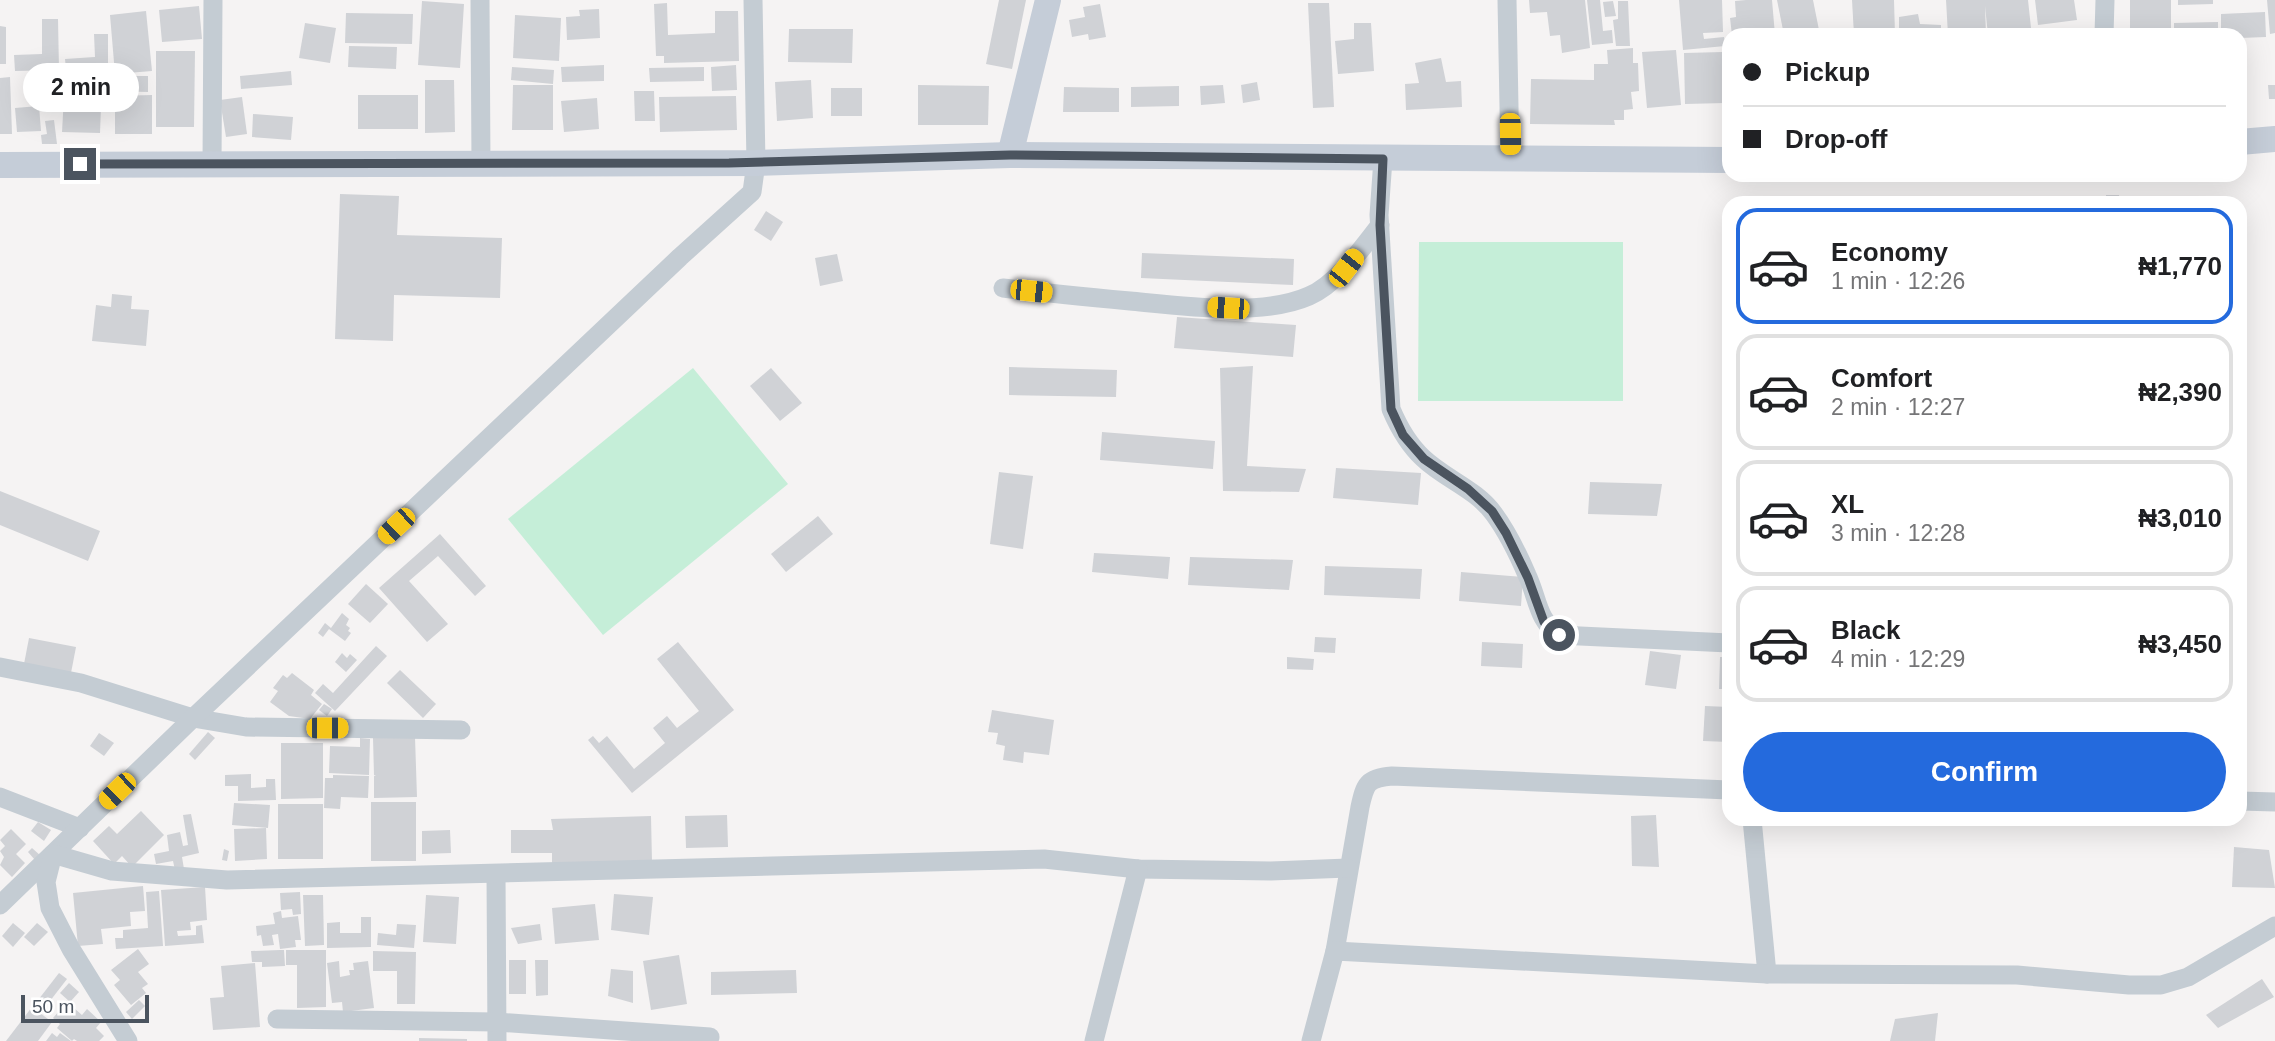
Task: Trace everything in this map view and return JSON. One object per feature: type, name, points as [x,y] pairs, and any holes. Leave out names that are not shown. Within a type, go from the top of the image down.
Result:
[{"type":"street","points":[[212,164],[213,0]]},
{"type":"street","points":[[480,0],[481,165]]},
{"type":"street","points":[[0,905],[193,718],[752,192],[756,163],[753,0]]},
{"type":"street","points":[[1010,155],[1048,0]]},
{"type":"street","points":[[1507,0],[1510,160]]},
{"type":"street","points":[[2104,28],[2105,0]]},
{"type":"street","points":[[2247,141],[2275,139]]},
{"type":"street","points":[[0,165],[756,163],[1010,155],[1722,160]]},
{"type":"street","points":[[1383,159],[1380,225],[1391,409],[1403,435],[1424,459],[1468,489],[1492,511],[1528,578],[1544,622],[1559,635],[1722,643]]},
{"type":"street","points":[[1003,288],[1228,308],[1283,305],[1312,296],[1346,268],[1380,225]]},
{"type":"street","points":[[0,667],[80,683],[193,718],[246,727],[461,730]]},
{"type":"street","points":[[1311,1041],[1335,951],[1365,786],[1371,780],[1382,777],[1722,790]]},
{"type":"street","points":[[0,797],[80,828]]},
{"type":"street","points":[[2247,801],[2275,802]]},
{"type":"street","points":[[1753,826],[1767,974]]},
{"type":"street","points":[[53,854],[112,871],[227,880],[1044,859],[1138,869],[1271,871],[1348,868]]},
{"type":"street","points":[[53,854],[46,882],[50,908],[71,949],[128,1041]]},
{"type":"street","points":[[1094,1041],[1138,869]]},
{"type":"street","points":[[496,874],[497,1032]]},
{"type":"street","points":[[1335,951],[1767,974],[2017,975],[2129,985],[2161,985],[2188,977],[2275,926]]},
{"type":"street","points":[[277,1019],[497,1032],[710,1037]]},
{"type":"green space","points":[[1419,242],[1623,242],[1623,401],[1418,401]]},
{"type":"green space","points":[[693,368],[788,484],[603,635],[508,519]]},
{"type":"building","points":[[999,0],[1026,0],[1012,69],[986,64]]},
{"type":"building","points":[[1529,0],[1585,0],[1590,48],[1562,53],[1560,35],[1550,36],[1547,12],[1530,13]]},
{"type":"building","points":[[1587,0],[1600,0],[1603,31],[1612,30],[1613,43],[1592,45]]},
{"type":"building","points":[[1679,0],[1722,0],[1722,32],[1703,33],[1704,39],[1722,37],[1722,46],[1683,50]]},
{"type":"building","points":[[1772,0],[1774,28],[1731,28],[1730,18],[1736,17],[1735,1]]},
{"type":"building","points":[[1777,0],[1813,0],[1819,28],[1783,28]]},
{"type":"building","points":[[1852,0],[1894,0],[1895,28],[1854,28]]},
{"type":"building","points":[[1946,0],[2028,0],[2031,28],[1987,28],[1985,6],[1986,28],[1948,28]]},
{"type":"building","points":[[2035,0],[2074,0],[2077,20],[2038,25]]},
{"type":"building","points":[[2130,0],[2171,0],[2171,28],[2130,28]]},
{"type":"building","points":[[2178,0],[2213,0],[2213,4],[2178,5]]},
{"type":"building","points":[[2267,0],[2275,0],[2275,33],[2270,34]]},
{"type":"building","points":[[422,1],[464,4],[460,68],[418,65]]},
{"type":"building","points":[[1613,1],[1616,16],[1605,17],[1603,2]]},
{"type":"building","points":[[1618,1],[1628,1],[1630,46],[1616,46],[1613,20],[1618,19]]},
{"type":"building","points":[[667,3],[668,35],[715,33],[715,11],[738,11],[739,61],[664,63],[664,56],[656,56],[654,4]]},
{"type":"building","points":[[1308,3],[1329,3],[1334,107],[1313,108]]},
{"type":"building","points":[[1100,4],[1106,37],[1089,40],[1088,34],[1072,37],[1069,20],[1085,17],[1083,7]]},
{"type":"building","points":[[199,6],[202,39],[162,42],[159,10]]},
{"type":"building","points":[[599,9],[600,38],[567,40],[566,17],[580,16],[579,10]]},
{"type":"building","points":[[146,11],[152,71],[115,74],[110,15]]},
{"type":"building","points":[[2265,12],[2266,37],[2247,38],[2247,28],[2221,28],[2221,14]]},
{"type":"building","points":[[346,13],[413,14],[412,44],[345,43]]},
{"type":"building","points":[[1918,14],[1920,24],[1941,25],[1941,28],[1899,28],[1899,17]]},
{"type":"building","points":[[515,15],[561,18],[559,61],[513,58]]},
{"type":"building","points":[[42,19],[58,19],[59,70],[15,71],[14,55],[42,54]]},
{"type":"building","points":[[2218,22],[2218,28],[2174,28],[2174,23]]},
{"type":"building","points":[[305,23],[336,28],[330,63],[299,58]]},
{"type":"building","points":[[1354,23],[1371,23],[1374,71],[1338,74],[1335,41],[1354,39]]},
{"type":"building","points":[[0,26],[6,27],[6,64],[0,64]]},
{"type":"building","points":[[789,29],[853,29],[852,63],[788,62]]},
{"type":"building","points":[[94,34],[108,34],[108,72],[95,72],[95,68],[66,70],[65,59],[95,57]]},
{"type":"building","points":[[349,46],[397,47],[396,69],[348,67]]},
{"type":"building","points":[[1633,48],[1633,63],[1638,63],[1639,91],[1631,92],[1633,109],[1624,110],[1624,120],[1614,120],[1615,125],[1530,124],[1531,79],[1594,80],[1594,64],[1608,64],[1607,50]]},
{"type":"building","points":[[1676,50],[1681,105],[1647,108],[1642,52]]},
{"type":"building","points":[[156,51],[195,51],[194,127],[156,127]]},
{"type":"building","points":[[1722,52],[1722,103],[1685,104],[1684,53]]},
{"type":"building","points":[[1441,58],[1446,82],[1461,81],[1462,107],[1406,110],[1405,84],[1419,83],[1415,63]]},
{"type":"building","points":[[604,65],[604,81],[562,82],[561,67]]},
{"type":"building","points":[[736,65],[737,90],[712,91],[711,67]]},
{"type":"building","points":[[512,67],[554,70],[553,84],[511,80]]},
{"type":"building","points":[[704,67],[704,81],[650,82],[649,68]]},
{"type":"building","points":[[291,71],[292,85],[241,89],[240,76]]},
{"type":"building","points":[[112,76],[148,76],[148,92],[112,91]]},
{"type":"building","points":[[10,77],[12,134],[0,134],[0,78]]},
{"type":"building","points":[[65,78],[102,80],[100,133],[62,132]]},
{"type":"building","points":[[425,80],[454,80],[455,132],[425,133]]},
{"type":"building","points":[[811,80],[813,118],[777,121],[775,82]]},
{"type":"building","points":[[1257,82],[1260,100],[1243,103],[1241,85]]},
{"type":"building","points":[[513,85],[553,85],[553,130],[512,130]]},
{"type":"building","points":[[918,85],[989,86],[988,125],[918,125]]},
{"type":"building","points":[[1223,85],[1225,103],[1201,105],[1200,86]]},
{"type":"building","points":[[2268,85],[2275,85],[2275,99],[2269,99]]},
{"type":"building","points":[[1179,86],[1179,106],[1131,107],[1131,87]]},
{"type":"building","points":[[1064,87],[1119,88],[1119,112],[1063,112]]},
{"type":"building","points":[[831,88],[862,88],[862,116],[831,116]]},
{"type":"building","points":[[634,91],[654,91],[655,121],[635,121]]},
{"type":"building","points":[[152,95],[152,134],[115,134],[115,96]]},
{"type":"building","points":[[358,95],[418,95],[418,129],[358,129]]},
{"type":"building","points":[[736,96],[737,130],[660,132],[659,97]]},
{"type":"building","points":[[242,97],[247,134],[226,137],[220,100]]},
{"type":"building","points":[[597,98],[599,129],[564,132],[561,101]]},
{"type":"building","points":[[39,106],[41,131],[17,132],[15,108]]},
{"type":"building","points":[[253,114],[293,117],[291,140],[252,137]]},
{"type":"building","points":[[54,120],[57,144],[42,144],[41,135],[47,134],[45,121]]},
{"type":"building","points":[[340,194],[399,196],[397,235],[502,238],[500,298],[394,295],[393,341],[335,339]]},
{"type":"building","points":[[766,211],[783,222],[771,241],[754,230]]},
{"type":"building","points":[[1142,253],[1294,259],[1293,285],[1141,278]]},
{"type":"building","points":[[837,254],[843,281],[820,286],[815,258]]},
{"type":"building","points":[[112,294],[132,296],[131,309],[149,310],[146,346],[92,341],[96,305],[111,307]]},
{"type":"building","points":[[1177,317],[1296,325],[1293,357],[1174,348]]},
{"type":"building","points":[[1253,366],[1247,466],[1306,469],[1299,492],[1223,491],[1220,368]]},
{"type":"building","points":[[1009,367],[1117,370],[1116,397],[1009,395]]},
{"type":"building","points":[[771,368],[802,403],[780,421],[750,386]]},
{"type":"building","points":[[1102,432],[1215,441],[1213,469],[1100,460]]},
{"type":"building","points":[[1336,468],[1421,473],[1418,505],[1333,498]]},
{"type":"building","points":[[999,472],[1033,476],[1023,549],[990,544]]},
{"type":"building","points":[[1590,482],[1662,484],[1657,516],[1588,514]]},
{"type":"building","points":[[0,491],[100,531],[88,561],[0,525]]},
{"type":"building","points":[[818,516],[833,534],[786,572],[771,554]]},
{"type":"building","points":[[440,534],[486,586],[475,596],[438,556],[409,581],[448,624],[427,642],[379,588]]},
{"type":"building","points":[[1094,553],[1170,557],[1168,579],[1092,572]]},
{"type":"building","points":[[1190,557],[1293,560],[1289,590],[1188,585]]},
{"type":"building","points":[[1325,566],[1422,569],[1420,599],[1324,595]]},
{"type":"building","points":[[1461,572],[1523,577],[1521,606],[1459,601]]},
{"type":"building","points":[[366,584],[388,604],[370,623],[348,604]]},
{"type":"building","points":[[342,613],[349,619],[346,625],[351,633],[345,641],[329,629],[323,637],[318,633],[325,623],[331,628]]},
{"type":"building","points":[[1315,637],[1336,638],[1335,653],[1314,652]]},
{"type":"building","points":[[29,638],[76,647],[71,673],[24,664]]},
{"type":"building","points":[[678,642],[734,710],[632,793],[588,740],[593,736],[599,743],[607,736],[634,769],[665,743],[653,728],[667,716],[677,728],[699,711],[657,659]]},
{"type":"building","points":[[1482,642],[1523,644],[1522,668],[1481,666]]},
{"type":"building","points":[[376,646],[387,656],[335,711],[315,693],[323,684],[333,693]]},
{"type":"building","points":[[1650,651],[1681,655],[1676,689],[1645,685]]},
{"type":"building","points":[[342,653],[347,658],[350,654],[357,660],[346,672],[335,662]]},
{"type":"building","points":[[1287,657],[1314,659],[1313,670],[1287,669]]},
{"type":"building","points":[[1720,657],[1722,657],[1722,689],[1719,689]]},
{"type":"building","points":[[400,670],[436,704],[423,718],[387,683]]},
{"type":"building","points":[[292,673],[314,690],[311,695],[322,704],[310,719],[289,716],[270,702],[278,691],[273,688],[283,675],[287,678]]},
{"type":"building","points":[[324,704],[332,709],[327,716],[319,710]]},
{"type":"building","points":[[1705,706],[1722,707],[1722,742],[1703,741]]},
{"type":"building","points":[[992,710],[1054,720],[1049,755],[1024,752],[1023,763],[1003,760],[1005,746],[996,744],[998,733],[988,732]]},
{"type":"building","points":[[208,732],[215,738],[195,760],[189,754]]},
{"type":"building","points":[[99,733],[114,743],[104,756],[90,746]]},
{"type":"building","points":[[415,737],[417,797],[374,798],[376,775],[373,738]]},
{"type":"building","points":[[360,738],[370,739],[369,775],[329,773],[330,746],[360,747]]},
{"type":"building","points":[[281,743],[323,743],[323,798],[281,799]]},
{"type":"building","points":[[251,774],[251,788],[266,787],[266,779],[275,779],[276,800],[238,801],[238,786],[225,786],[225,775]]},
{"type":"building","points":[[333,775],[369,776],[368,798],[341,797],[340,809],[324,808],[325,778],[333,778]]},
{"type":"building","points":[[371,802],[416,802],[416,861],[371,861]]},
{"type":"building","points":[[234,803],[270,805],[268,828],[232,825]]},
{"type":"building","points":[[278,804],[323,804],[323,859],[278,859]]},
{"type":"building","points":[[141,811],[164,835],[132,867],[122,856],[114,864],[93,841],[109,826],[117,834]]},
{"type":"building","points":[[191,814],[199,853],[182,857],[184,869],[175,870],[173,861],[156,864],[154,854],[169,851],[167,835],[180,832],[183,846],[188,845],[183,815]]},
{"type":"building","points":[[727,815],[728,847],[686,848],[685,816]]},
{"type":"building","points":[[1656,815],[1659,867],[1632,866],[1631,816]]},
{"type":"building","points":[[651,816],[652,862],[552,864],[552,853],[511,853],[511,830],[553,830],[551,819]]},
{"type":"building","points":[[38,822],[51,830],[44,841],[31,831]]},
{"type":"building","points":[[266,828],[267,859],[235,861],[234,829]]},
{"type":"building","points":[[11,829],[26,844],[16,854],[25,863],[12,877],[0,865],[4,857],[0,851],[5,846],[0,840]]},
{"type":"building","points":[[450,830],[451,853],[422,854],[422,831]]},
{"type":"building","points":[[2234,847],[2269,850],[2275,888],[2232,887]]},
{"type":"building","points":[[32,848],[41,856],[35,860],[28,852]]},
{"type":"building","points":[[224,849],[229,851],[227,861],[222,860]]},
{"type":"building","points":[[143,886],[145,911],[130,912],[131,926],[101,929],[103,944],[78,946],[73,893]]},
{"type":"building","points":[[205,887],[207,920],[190,922],[191,930],[177,931],[178,936],[196,935],[196,926],[202,925],[204,943],[165,946],[161,890]]},
{"type":"building","points":[[159,891],[163,946],[116,949],[115,938],[123,938],[123,930],[148,928],[146,892]]},
{"type":"building","points":[[300,892],[301,914],[293,915],[292,909],[281,910],[280,893]]},
{"type":"building","points":[[614,894],[653,897],[649,935],[611,930]]},
{"type":"building","points":[[303,895],[323,895],[324,945],[305,946]]},
{"type":"building","points":[[426,895],[459,897],[456,944],[423,942]]},
{"type":"building","points":[[595,904],[599,940],[555,944],[552,908]]},
{"type":"building","points":[[281,911],[282,918],[298,916],[301,940],[295,940],[296,947],[280,949],[278,934],[272,935],[274,945],[263,946],[261,935],[257,936],[256,926],[275,924],[273,913]]},
{"type":"building","points":[[361,917],[371,917],[371,947],[327,948],[327,923],[340,922],[340,933],[361,933]]},
{"type":"building","points":[[13,923],[25,933],[13,947],[2,936]]},
{"type":"building","points":[[37,923],[48,932],[34,946],[24,937]]},
{"type":"building","points":[[397,924],[416,925],[414,948],[377,945],[378,933],[396,935]]},
{"type":"building","points":[[540,924],[542,940],[518,944],[511,928]]},
{"type":"building","points":[[138,949],[149,964],[138,972],[148,984],[142,988],[146,993],[131,1005],[114,985],[120,980],[111,970]]},
{"type":"building","points":[[284,950],[285,966],[262,967],[262,962],[252,962],[251,951]]},
{"type":"building","points":[[286,950],[326,950],[326,1007],[297,1008],[297,965],[286,965]]},
{"type":"building","points":[[373,951],[416,952],[415,1004],[397,1004],[397,971],[373,971]]},
{"type":"building","points":[[679,955],[687,1004],[651,1010],[643,961]]},
{"type":"building","points":[[509,960],[526,960],[526,994],[509,994]]},
{"type":"building","points":[[535,960],[548,960],[548,995],[536,996]]},
{"type":"building","points":[[339,961],[340,977],[350,975],[349,970],[354,970],[353,963],[368,961],[374,1008],[343,1012],[342,1002],[332,1003],[327,963]]},
{"type":"building","points":[[255,963],[260,1027],[213,1030],[210,998],[224,997],[221,966]]},
{"type":"building","points":[[611,969],[633,971],[633,1003],[608,996]]},
{"type":"building","points":[[796,970],[797,993],[711,995],[711,972]]},
{"type":"building","points":[[59,973],[67,979],[43,1010],[35,1004]]},
{"type":"building","points":[[2262,979],[2274,997],[2218,1028],[2206,1015]]},
{"type":"building","points":[[69,983],[79,992],[70,1002],[60,993]]},
{"type":"building","points":[[139,1000],[145,1006],[132,1019],[126,1012]]},
{"type":"building","points":[[67,1002],[82,1015],[87,1009],[101,1022],[96,1028],[104,1036],[99,1041],[72,1041],[57,1028],[60,1024],[53,1018]]},
{"type":"building","points":[[32,1007],[52,1022],[38,1041],[6,1041]]},
{"type":"building","points":[[1938,1013],[1935,1041],[1890,1041],[1895,1019]]},
{"type":"building","points":[[52,1033],[57,1037],[60,1033],[71,1041],[46,1041]]},
{"type":"building","points":[[419,1038],[467,1039],[467,1041],[419,1041]]},
{"type":"route","points":[[80,164],[729,163],[1010,155],[1383,159],[1379,215],[1391,409],[1403,435],[1424,459],[1468,489],[1492,511],[1528,578],[1544,622],[1559,635]]}]
